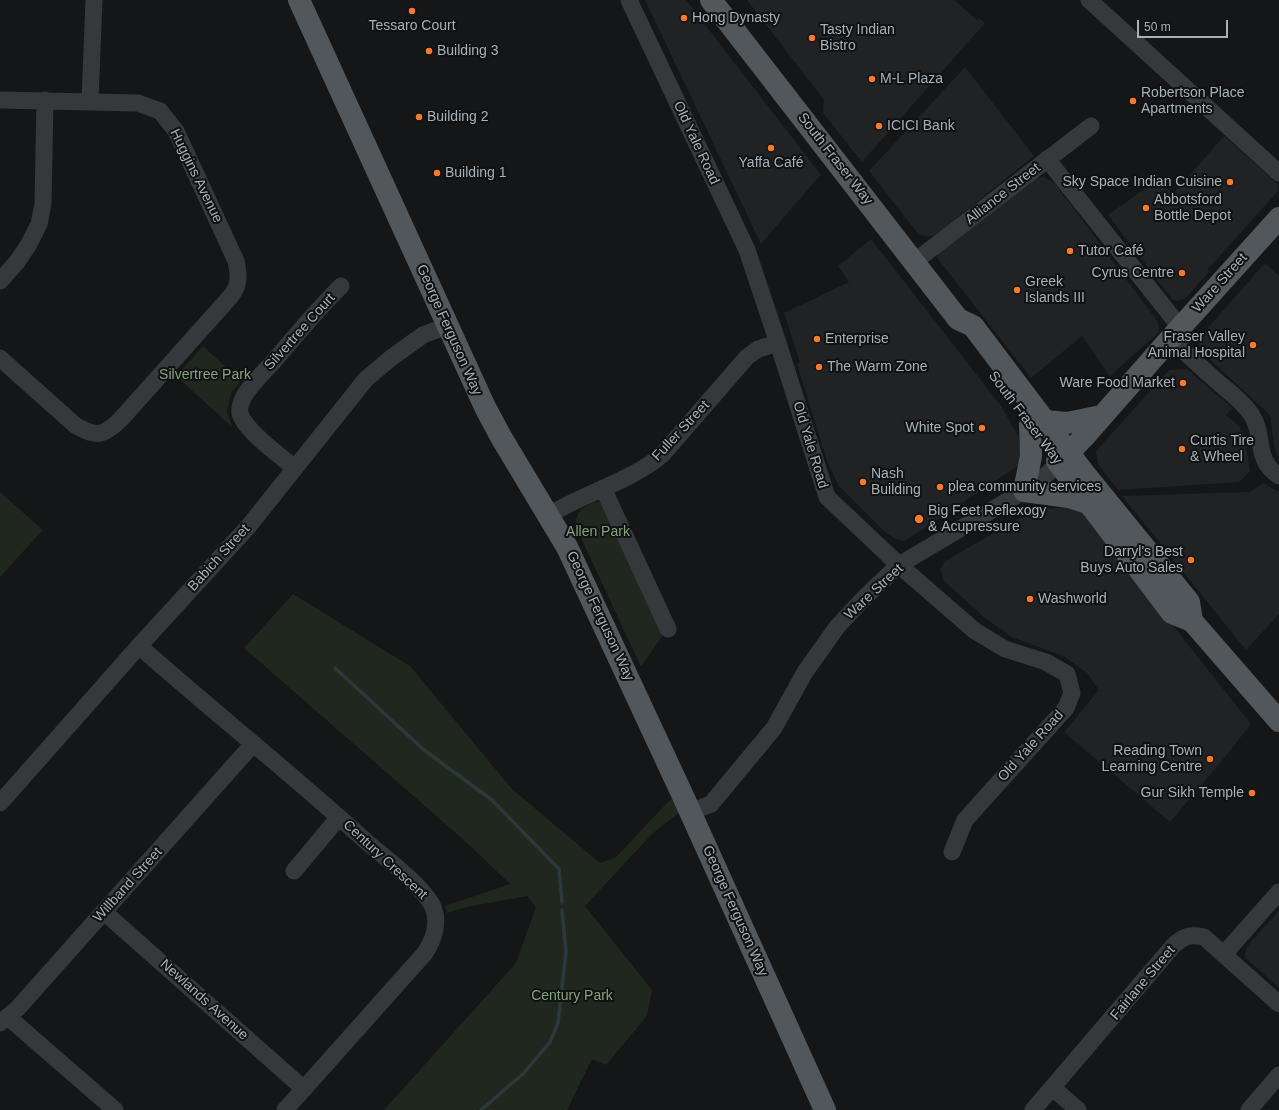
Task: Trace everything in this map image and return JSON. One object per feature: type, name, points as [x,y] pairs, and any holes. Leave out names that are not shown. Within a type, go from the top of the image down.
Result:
[{"type":"main road","name":"George Ferguson Way","points":[[299,0],[492,422],[549,514],[573,559],[825,1110]]},
{"type":"main road","name":"South Fraser Way","points":[[711,0],[958,319],[961,334],[1037,422],[1064,458],[1189,602],[1192,621]]},
{"type":"main road","name":"Ware Street","points":[[1064,458],[1279,218]]},
{"type":"main road","points":[[1088,503],[1069,497],[1024,491],[1037,422],[1067,423],[1102,416]]},
{"type":"main road","name":"South Fraser Way","points":[[1064,458],[1088,503],[1172,613],[1192,621],[1279,721]]},
{"type":"street","points":[[90,101],[94,0]]},
{"type":"street","name":"Old Yale Road","points":[[629,0],[747,250],[826,496],[899,566],[974,631],[1005,650],[1046,662],[1067,674],[1072,693],[1066,708],[965,820],[952,852]]},
{"type":"street","points":[[1089,0],[1279,173]]},
{"type":"street","name":"Huggins Avenue","points":[[0,100],[138,103],[160,111],[176,131],[236,261],[239,274],[238,282],[231,296],[121,419],[111,428],[99,434],[86,432],[76,425],[0,358]]},
{"type":"street","points":[[0,281],[17,262],[29,244],[39,224],[43,204],[45,100]]},
{"type":"street","name":"Alliance Street","points":[[914,262],[1092,126]]},
{"type":"street","points":[[1047,159],[1175,333],[1251,414],[1257,426],[1264,462],[1270,470],[1279,476]]},
{"type":"street","name":"Silvertree Court","points":[[295,468],[249,429],[242,421],[239,411],[240,405],[244,396],[341,286]]},
{"type":"street","name":"Babich Street","points":[[0,803],[139,646],[248,527],[366,379],[423,335],[447,326]]},
{"type":"street","name":"Fuller Street","points":[[549,514],[568,503],[603,488],[647,466],[662,455],[747,357],[758,349],[778,343]]},
{"type":"street","name":"Ware Street","points":[[690,812],[711,804],[774,728],[805,672],[837,627],[864,597],[899,566],[1024,491],[1064,458]]},
{"type":"street","points":[[603,488],[668,628]]},
{"type":"street","name":"Century Crescent","points":[[139,646],[339,817],[426,896],[432,906],[436,926],[430,945],[425,954],[285,1110]]},
{"type":"street","name":"Willband Street","points":[[4,1020],[18,1008],[253,744]]},
{"type":"street","points":[[294,871],[339,817]]},
{"type":"street","points":[[1224,954],[1279,892]]},
{"type":"street","name":"Newlands Avenue","points":[[104,912],[304,1089]]},
{"type":"street","name":"Fairlane Street","points":[[1033,1110],[1173,946],[1183,938],[1194,935],[1204,937],[1279,1004]]},
{"type":"street","points":[[4,1020],[115,1110]]},
{"type":"street","points":[[1249,1110],[1279,1075]]},
{"type":"street","points":[[1053,1088],[1078,1110]]},
{"type":"shaded area","points":[[645,0],[686,0],[821,175],[761,244]]},
{"type":"shaded area","name":"M-L Plaza","points":[[747,0],[954,0],[977,20],[979,18],[985,23],[862,162],[823,113],[824,100]]},
{"type":"shaded area","points":[[965,67],[1034,156],[934,236],[919,235],[869,171]]},
{"type":"shaded area","points":[[1224,136],[1278,184],[1278,191],[1208,269],[1209,272],[1185,299],[1178,301],[1172,299],[1108,215],[1157,180],[1173,194]]},
{"type":"shaded area","points":[[1044,177],[1054,182],[1158,322],[1159,332],[1110,376],[1082,336],[1031,378],[938,259],[937,253],[1035,178]]},
{"type":"shaded area","points":[[871,239],[1001,406],[1019,437],[1021,456],[1018,466],[905,541],[896,539],[885,532],[838,485],[827,461],[797,364],[800,362],[784,313],[849,282],[838,266]]},
{"type":"shaded area","points":[[1265,263],[1279,276],[1279,458],[1275,451],[1270,415],[1204,354],[1199,345],[1199,338]]},
{"type":"shaded area","points":[[1187,369],[1232,408],[1226,415],[1238,425],[1244,434],[1250,471],[1239,482],[1118,490],[1098,464],[1096,451],[1169,370]]},
{"type":"shaded area","points":[[1264,483],[1279,491],[1279,614],[1246,650],[1122,496],[1249,492]]},
{"type":"shaded area","points":[[1079,507],[1251,724],[1170,822],[1064,732],[1099,690],[1087,673],[1065,657],[1012,637],[985,618],[944,581],[940,570],[945,561],[1027,514],[1039,509]]},
{"type":"shaded area","points":[[1279,910],[1279,988],[1245,957],[1246,948]]},
{"type":"green space","name":"Silvertree Park","points":[[203,346],[241,381],[231,393],[227,411],[232,427],[176,376]]},
{"type":"green space","points":[[0,492],[43,530],[0,577]]},
{"type":"green space","name":"Allen Park","points":[[595,502],[603,502],[663,635],[641,667],[575,525],[577,516],[581,510]]},
{"type":"green space","name":"Century Park","points":[[293,594],[410,666],[512,789],[600,863],[616,857],[668,802],[679,794],[686,807],[652,834],[585,906],[652,990],[647,1016],[606,1065],[592,1059],[567,1110],[384,1110],[516,963],[536,907],[527,896],[467,907],[447,913],[445,906],[510,884],[466,842],[244,648]]},
{"type":"waterway","points":[[335,668],[424,750],[492,800],[559,869],[562,902]]},
{"type":"waterway","points":[[481,1110],[524,1073],[550,1042],[558,1023],[566,952],[562,910]]},
{"type":"place","name":"Tessaro Court","points":[[412,11]]},
{"type":"place","name":"Hong Dynasty","points":[[684,18]]},
{"type":"place","name":"Tasty Indian Bistro","points":[[812,38]]},
{"type":"place","name":"Building 3","points":[[429,51]]},
{"type":"place","name":"M-L Plaza","points":[[872,79]]},
{"type":"place","name":"Robertson Place Apartments","points":[[1133,101]]},
{"type":"place","name":"Building 2","points":[[419,117]]},
{"type":"place","name":"ICICI Bank","points":[[879,126]]},
{"type":"place","name":"Yaffa Café","points":[[771,148]]},
{"type":"place","name":"Building 1","points":[[437,173]]},
{"type":"place","name":"Sky Space Indian Cuisine","points":[[1230,182]]},
{"type":"place","name":"Abbotsford Bottle Depot","points":[[1146,208]]},
{"type":"place","name":"Tutor Café","points":[[1070,251]]},
{"type":"place","name":"Cyrus Centre","points":[[1182,273]]},
{"type":"place","name":"Greek Islands III","points":[[1017,290]]},
{"type":"place","name":"Enterprise","points":[[817,339]]},
{"type":"place","name":"Fraser Valley Animal Hospital","points":[[1253,345]]},
{"type":"place","name":"The Warm Zone","points":[[819,367]]},
{"type":"place","name":"Ware Food Market","points":[[1183,383]]},
{"type":"place","name":"White Spot","points":[[982,428]]},
{"type":"place","name":"Curtis Tire & Wheel","points":[[1182,449]]},
{"type":"place","name":"Nash Building","points":[[863,482]]},
{"type":"place","name":"plea community services","points":[[940,487]]},
{"type":"place","name":"Big Feet Reflexogy & Acupressure","points":[[919,519]]},
{"type":"place","name":"Darryl's Best Buys Auto Sales","points":[[1191,560]]},
{"type":"place","name":"Washworld","points":[[1030,599]]},
{"type":"place","name":"Reading Town Learning Centre","points":[[1210,759]]},
{"type":"place","name":"Gur Sikh Temple","points":[[1252,793]]}]
